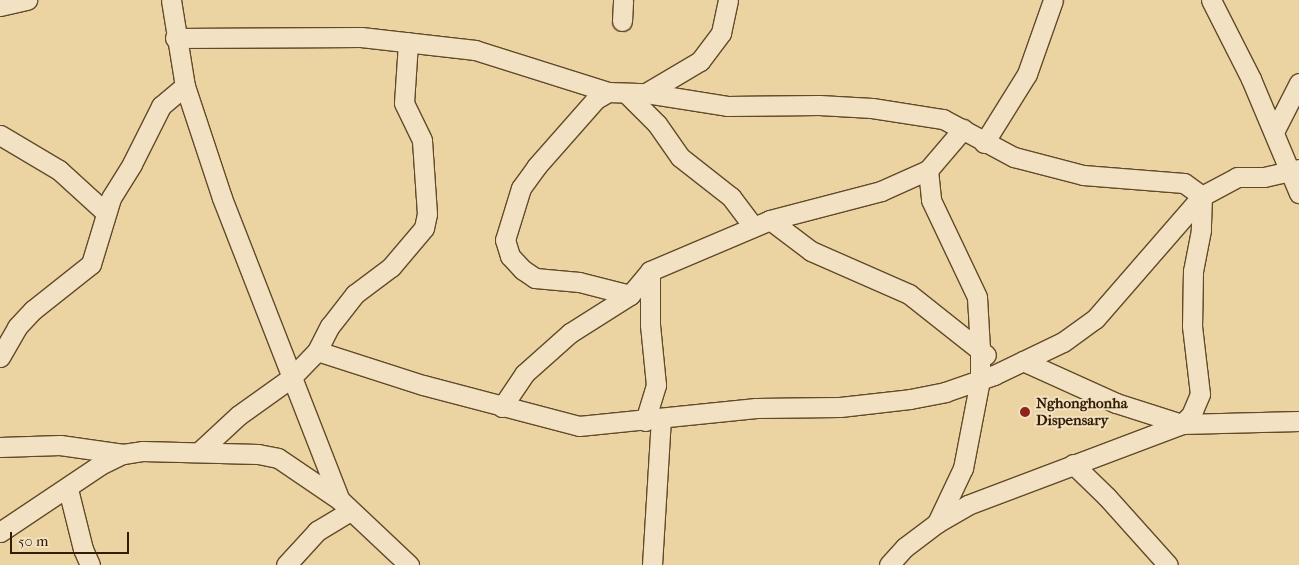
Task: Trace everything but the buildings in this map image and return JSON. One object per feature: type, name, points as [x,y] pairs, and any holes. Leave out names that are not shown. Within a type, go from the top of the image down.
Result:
[{"type":"street","points":[[0,6],[27,0]]},
{"type":"street","points":[[171,0],[184,86],[222,198],[345,506]]},
{"type":"street","points":[[622,21],[623,0]]},
{"type":"street","points":[[646,93],[700,61],[713,47],[720,32],[728,0]]},
{"type":"street","points":[[984,143],[1027,74],[1053,0]]},
{"type":"street","points":[[1211,0],[1274,132],[1295,171],[1299,192]]},
{"type":"street","points":[[176,38],[361,37],[486,52],[617,93],[646,93],[726,106],[872,108],[943,119],[984,143],[1014,157],[1083,175],[1184,183],[1202,196]]},
{"type":"street","points":[[199,452],[239,415],[292,377],[317,351],[330,326],[355,294],[391,267],[426,223],[422,140],[404,103],[408,42]]},
{"type":"street","points":[[1274,132],[1299,83]]},
{"type":"street","points":[[0,357],[8,326],[92,264],[105,212],[161,106],[184,86]]},
{"type":"street","points":[[617,93],[657,124],[680,158],[762,223],[811,251],[909,294],[980,349],[1003,372]]},
{"type":"street","points":[[617,93],[590,106],[527,179],[508,232],[506,249],[523,270],[536,278],[580,282],[630,295]]},
{"type":"street","points":[[502,407],[530,368],[570,333],[630,295],[650,271],[762,223],[881,191],[928,170],[963,129]]},
{"type":"street","points":[[0,134],[51,164],[105,212]]},
{"type":"street","points":[[928,170],[931,200],[977,297],[980,349],[980,380],[963,468],[937,523]]},
{"type":"street","points":[[317,351],[502,407],[579,426],[653,420],[756,408],[878,404],[945,392],[1003,372],[1063,342],[1094,319],[1202,196],[1237,177],[1295,171]]},
{"type":"street","points":[[1182,424],[1191,416],[1200,394],[1192,326],[1193,271],[1200,230],[1202,196]]},
{"type":"street","points":[[650,271],[650,325],[656,385],[653,420],[652,565]]},
{"type":"street","points":[[1023,361],[1116,403],[1182,424]]},
{"type":"street","points":[[890,565],[906,556],[937,523],[968,505],[1182,424],[1299,421]]},
{"type":"street","points":[[0,447],[60,445],[123,454]]},
{"type":"street","points":[[0,532],[68,489],[100,465],[123,454],[142,450],[278,458],[345,506],[410,565]]},
{"type":"street","points":[[1073,464],[1144,535],[1168,565]]},
{"type":"street","points":[[68,489],[83,549],[90,565]]},
{"type":"street","points":[[286,565],[317,531],[345,506]]},
{"type":"place","name":"Nghonghonha Dispensary","points":[[1025,412]]}]
